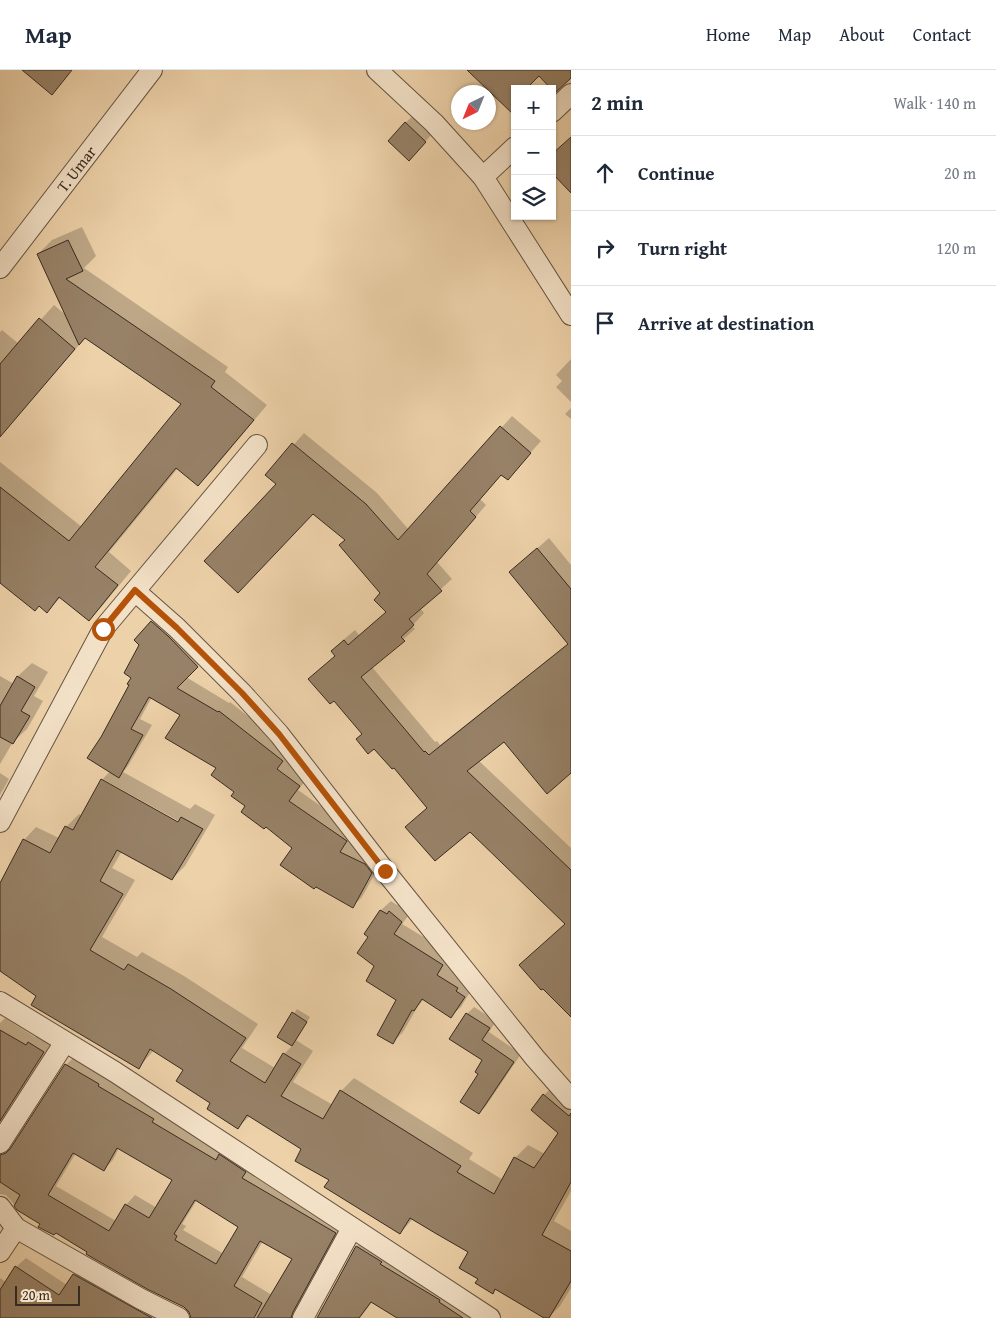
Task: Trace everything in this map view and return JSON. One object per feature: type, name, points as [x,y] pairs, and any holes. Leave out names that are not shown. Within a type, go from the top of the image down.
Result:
[{"type":"street","name":"T. Umar","points":[[0,268],[152,70]]},
{"type":"street","points":[[377,70],[434,123],[483,177],[571,315]]},
{"type":"street","points":[[556,108],[571,94]]},
{"type":"street","points":[[483,177],[511,151]]},
{"type":"street","points":[[0,822],[103,629],[256,445]]},
{"type":"street","points":[[135,590],[177,628],[236,687],[279,734],[385,871],[535,1058],[571,1098]]},
{"type":"street","points":[[0,1002],[115,1072],[490,1318]]},
{"type":"street","points":[[0,1144],[65,1042]]},
{"type":"street","points":[[0,1207],[16,1228],[132,1294],[180,1318]]},
{"type":"street","points":[[0,1252],[16,1228]]},
{"type":"street","points":[[303,1318],[352,1228]]},
{"type":"building","points":[[22,70],[72,70],[52,95]]},
{"type":"building","points":[[467,70],[571,70],[571,78],[556,92],[556,85],[547,85],[539,76],[530,85],[511,85],[511,112],[496,98],[496,85],[483,85]]},
{"type":"building","points":[[405,122],[426,142],[409,161],[388,141]]},
{"type":"building","points":[[571,137],[571,193],[556,177],[556,150]]},
{"type":"building","points":[[68,240],[83,271],[66,279],[215,381],[211,387],[254,420],[198,486],[176,468],[95,567],[118,585],[89,621],[59,597],[47,613],[39,606],[35,611],[0,583],[0,487],[69,541],[181,404],[85,338],[79,345],[37,254]]},
{"type":"building","points":[[39,318],[75,349],[0,437],[0,364]]},
{"type":"building","points":[[500,426],[531,453],[508,480],[501,475],[470,511],[476,517],[427,574],[442,591],[409,619],[414,625],[401,637],[405,641],[361,677],[424,752],[429,755],[568,644],[509,572],[537,548],[571,589],[571,773],[547,794],[504,742],[467,771],[571,870],[571,1017],[543,989],[541,990],[519,965],[565,924],[470,832],[435,861],[405,827],[427,808],[394,768],[392,769],[374,749],[368,754],[356,739],[362,734],[334,701],[330,704],[308,679],[335,656],[331,651],[344,640],[348,645],[386,612],[374,600],[380,593],[339,545],[345,540],[313,514],[238,593],[204,561],[276,484],[265,475],[292,443],[366,504],[398,540]]},
{"type":"building","points":[[151,621],[198,667],[177,688],[219,711],[283,761],[277,769],[300,786],[289,801],[347,841],[340,852],[365,864],[372,873],[353,908],[316,887],[314,889],[280,865],[292,848],[266,827],[264,829],[241,812],[245,806],[231,796],[234,792],[211,775],[216,768],[165,738],[180,715],[149,697],[131,729],[143,735],[119,778],[87,758],[101,737],[129,685],[127,684],[131,678],[124,673],[139,645],[134,640]]},
{"type":"building","points":[[17,676],[35,687],[21,711],[30,716],[13,744],[0,737],[0,706]]},
{"type":"building","points":[[101,779],[178,822],[181,817],[203,829],[172,880],[117,850],[100,881],[123,894],[90,950],[124,970],[128,964],[171,989],[246,1038],[230,1061],[265,1083],[283,1053],[301,1064],[281,1096],[323,1119],[340,1090],[461,1166],[457,1172],[494,1194],[514,1157],[534,1168],[558,1133],[531,1110],[543,1094],[569,1116],[571,1113],[571,1182],[542,1235],[571,1251],[571,1281],[549,1318],[544,1318],[495,1289],[493,1294],[475,1283],[478,1279],[459,1268],[468,1252],[410,1218],[400,1234],[324,1187],[329,1180],[295,1161],[301,1149],[247,1115],[238,1129],[207,1109],[210,1103],[176,1081],[183,1070],[150,1049],[139,1069],[31,1005],[36,996],[0,971],[0,883],[23,839],[50,853],[65,826],[73,830]]},
{"type":"building","points":[[380,910],[387,914],[389,911],[402,922],[394,934],[443,965],[437,975],[458,988],[456,991],[465,997],[451,1018],[422,999],[414,1011],[412,1010],[393,1044],[377,1035],[396,1000],[366,981],[374,966],[357,953],[368,937],[364,934]]},
{"type":"building","points":[[292,1012],[307,1022],[292,1046],[277,1037]]},
{"type":"building","points":[[466,1013],[490,1028],[482,1040],[514,1062],[479,1114],[460,1102],[478,1074],[475,1072],[482,1060],[449,1039]]},
{"type":"building","points":[[0,1030],[26,1045],[28,1042],[44,1052],[0,1121]]},
{"type":"building","points":[[65,1064],[154,1119],[152,1122],[216,1160],[219,1154],[246,1172],[242,1178],[336,1233],[291,1318],[257,1318],[292,1259],[260,1241],[234,1286],[262,1303],[254,1318],[191,1318],[189,1312],[184,1307],[147,1289],[86,1254],[87,1252],[56,1233],[54,1235],[38,1227],[40,1224],[17,1210],[14,1206],[20,1195],[0,1182],[0,1155],[10,1149]],"holes":[[[117,1148],[172,1180],[149,1218],[125,1204],[109,1231],[48,1195],[73,1153],[104,1171]],[[195,1200],[238,1227],[216,1264],[175,1240],[177,1236],[174,1234]]]},
{"type":"building","points":[[356,1246],[382,1262],[380,1264],[440,1300],[439,1302],[463,1318],[397,1318],[371,1302],[359,1318],[317,1318]]},
{"type":"building","points":[[15,1266],[59,1295],[73,1274],[152,1318],[0,1318],[0,1290]]},
{"type":"route","points":[[103,629],[135,590],[177,628],[242,693],[279,734],[385,871]]}]
